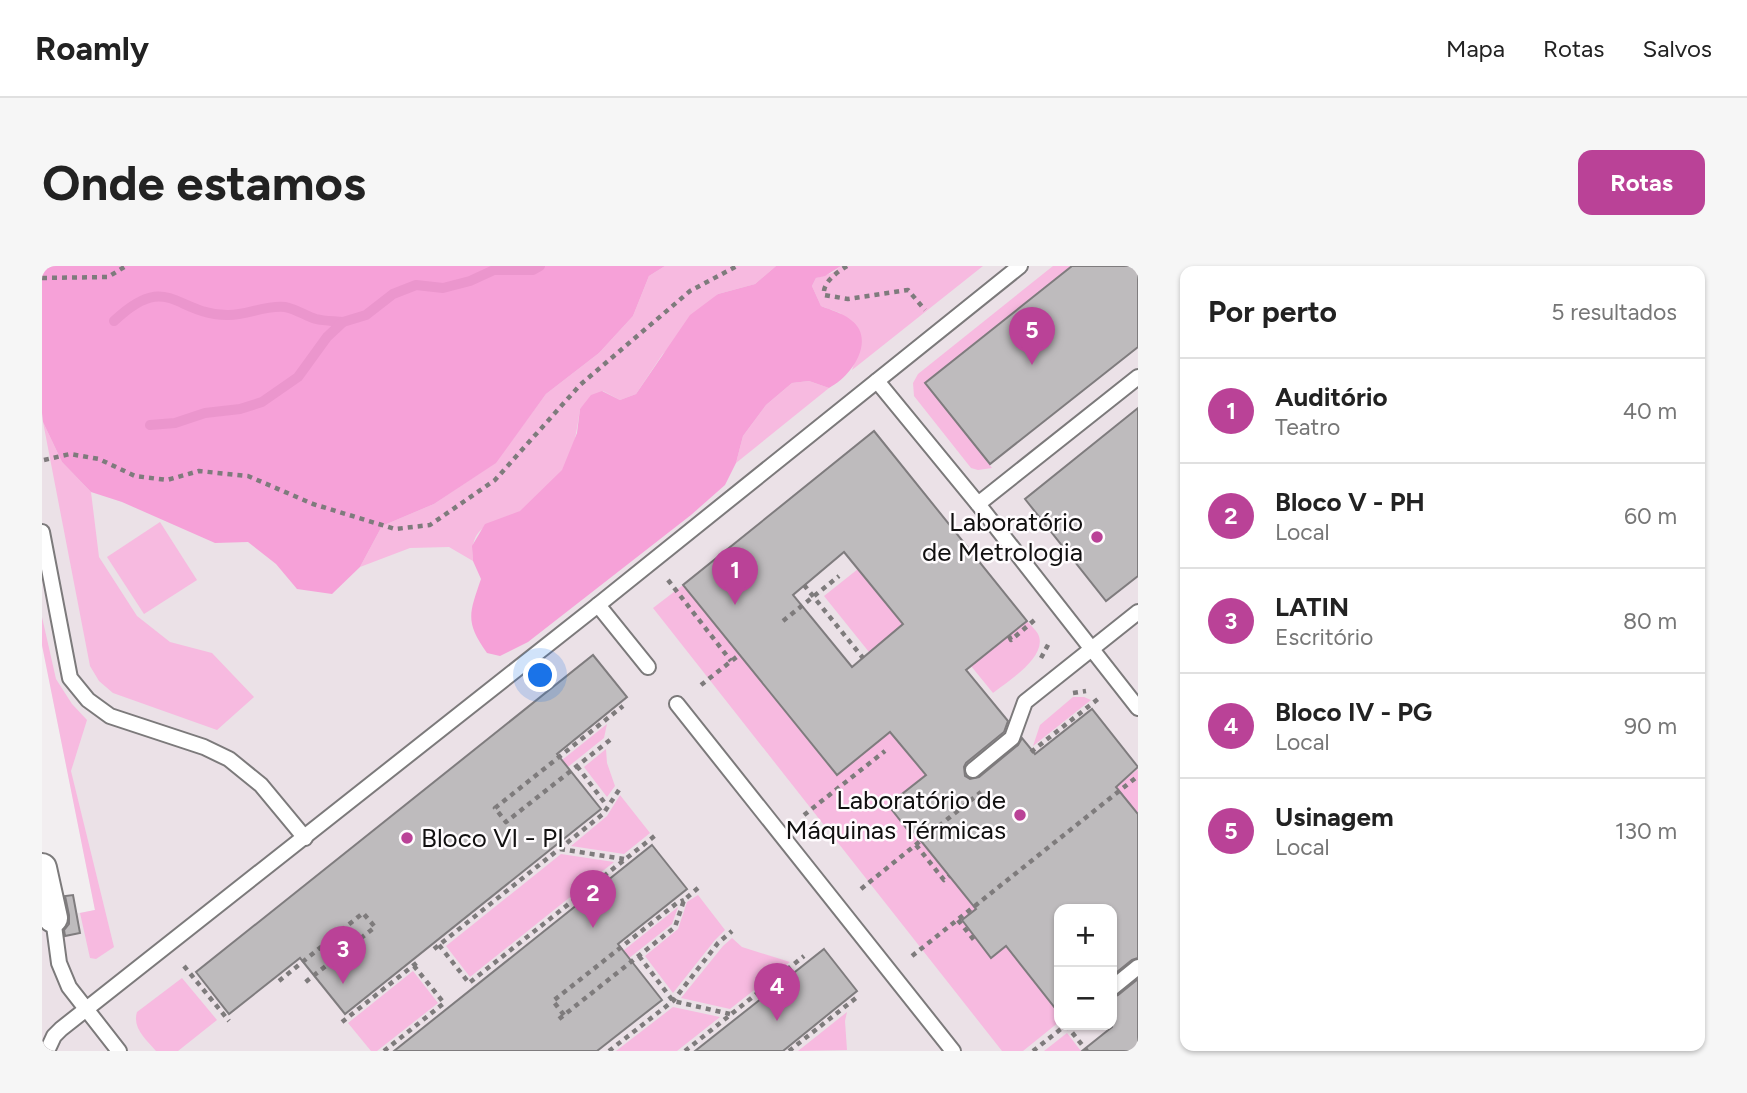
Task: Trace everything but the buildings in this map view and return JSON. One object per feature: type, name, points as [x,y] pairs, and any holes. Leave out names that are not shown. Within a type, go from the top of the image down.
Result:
[{"type":"street","points":[[42,868],[53,918]]},
{"type":"lane","points":[[47,1051],[54,1036],[86,1010],[598,605],[1020,266]]},
{"type":"lane","points":[[978,504],[1138,377]]},
{"type":"lane","points":[[877,381],[978,504],[1138,708]]},
{"type":"lane","points":[[42,532],[69,678],[88,700],[110,716],[204,747],[229,760],[261,785],[305,838]]},
{"type":"lane","points":[[598,605],[648,667]]},
{"type":"lane","points":[[973,770],[1012,738],[1025,702],[1138,612]]},
{"type":"lane","points":[[677,705],[953,1051]]},
{"type":"lane","points":[[53,918],[59,963],[69,987],[119,1051]]},
{"type":"lane","points":[[1117,984],[1138,967]]},
{"type":"path","points":[[42,278],[108,277],[126,266]]},
{"type":"path","points":[[44,460],[70,454],[99,459],[135,477],[167,480],[199,471],[248,476],[313,504],[395,529],[430,525],[495,480],[580,385],[690,290],[737,266]]},
{"type":"path","points":[[847,266],[824,287],[824,295],[848,299],[908,290],[925,310]]},
{"type":"path","points":[[783,621],[839,576]]},
{"type":"path","points":[[668,580],[731,661]]},
{"type":"path","points":[[804,585],[863,657]]},
{"type":"path","points":[[1009,636],[1011,640],[1038,617]]},
{"type":"path","points":[[701,685],[739,655]]},
{"type":"path","points":[[1028,755],[1098,699]]},
{"type":"path","points":[[610,740],[506,822],[495,808],[623,706]]},
{"type":"path","points":[[804,815],[885,751]]},
{"type":"path","points":[[577,766],[607,806]]},
{"type":"path","points":[[912,956],[1138,776]]},
{"type":"path","points":[[621,787],[603,814],[437,947],[469,983],[657,834]]},
{"type":"path","points":[[916,845],[944,880],[950,876]]},
{"type":"path","points":[[560,849],[625,860]]},
{"type":"path","points":[[684,900],[675,927],[562,1017],[553,1001],[698,888]]},
{"type":"path","points":[[279,981],[363,913],[375,927],[303,984]]},
{"type":"path","points":[[958,920],[974,940],[976,939]]},
{"type":"path","points":[[609,1051],[673,1001],[718,943],[732,930]]},
{"type":"path","points":[[639,956],[673,1001],[731,1015]]},
{"type":"path","points":[[685,1051],[804,956]]},
{"type":"path","points":[[342,1022],[417,963],[444,1003],[384,1051]]},
{"type":"path","points":[[184,966],[229,1021]]},
{"type":"path","points":[[789,1051],[856,998]]},
{"type":"path","points":[[1033,1051],[1060,1030]]},
{"type":"path","points":[[1070,1030],[1087,1051]]},
{"type":"shaded area","points":[[42,266],[1138,266],[1138,1051],[42,1051],[42,920],[95,910],[42,645]]},
{"type":"shaded area","points":[[42,266],[665,266],[649,276],[633,316],[599,353],[546,394],[496,463],[434,504],[382,526],[360,567],[332,594],[297,589],[276,564],[248,542],[215,543],[122,502],[91,492],[62,462],[43,422],[42,413]]},
{"type":"shaded area","points":[[665,266],[776,266],[755,284],[718,294],[662,355],[636,394],[620,400],[603,391],[580,409],[572,449],[562,471],[519,512],[492,523],[479,532],[473,548],[473,561],[449,547],[410,548],[360,567],[382,526],[434,504],[495,463],[546,394],[599,353],[633,316],[649,276]]},
{"type":"shaded area","points":[[776,266],[841,266],[816,278],[812,286],[821,306],[847,317],[859,329],[861,346],[855,363],[843,378],[829,388],[809,381],[792,383],[766,405],[743,436],[736,463],[725,485],[691,515],[528,642],[500,656],[487,653],[475,633],[471,618],[481,579],[473,561],[472,546],[485,524],[520,511],[562,470],[577,433],[580,409],[591,395],[602,391],[620,400],[636,394],[690,315],[718,294],[755,284]]},
{"type":"shaded area","points":[[841,266],[983,266],[852,370],[861,342],[840,313],[821,306],[812,286],[816,278],[832,273]]},
{"type":"shaded area","points":[[1053,266],[1072,266],[926,383],[992,468],[971,468],[914,396],[913,383],[918,374]]},
{"type":"shaded area","points":[[809,381],[829,388],[736,463],[743,436],[766,405],[792,383]]},
{"type":"shaded area","points":[[43,422],[62,462],[91,492],[99,557],[137,616],[170,642],[212,653],[254,697],[217,730],[113,693],[99,681],[90,666]]},
{"type":"shaded area","points":[[160,522],[197,580],[144,614],[107,557]]},
{"type":"shaded area","points":[[858,569],[903,624],[869,652],[824,596]]},
{"type":"shaded area","points":[[683,585],[836,775],[890,732],[948,802],[935,814],[912,786],[888,806],[911,833],[913,831],[976,909],[962,921],[991,957],[1006,946],[1054,1006],[1054,1026],[1023,1051],[1002,1051],[653,608]]},
{"type":"shaded area","points":[[42,617],[56,679],[72,704],[87,720],[71,771],[114,947],[96,959],[90,958],[80,913],[95,910],[42,645]]},
{"type":"shaded area","points":[[1027,621],[1038,634],[1038,651],[1025,668],[993,693],[971,666]]},
{"type":"shaded area","points":[[1073,697],[1091,700],[1033,746],[1040,725]]},
{"type":"shaded area","points":[[607,724],[604,738],[508,815],[502,808]]},
{"type":"shaded area","points":[[606,749],[607,763],[615,786],[607,797],[584,767]]},
{"type":"shaded area","points":[[1138,769],[1138,814],[1116,787]]},
{"type":"shaded area","points":[[620,795],[650,833],[624,854],[571,846],[607,816]]},
{"type":"shaded area","points":[[561,854],[614,862],[470,977],[446,946]]},
{"type":"shaded area","points":[[698,895],[725,930],[673,993],[645,956],[678,929],[687,902]]},
{"type":"shaded area","points":[[678,907],[672,924],[565,1009],[559,1002]]},
{"type":"shaded area","points":[[732,938],[742,947],[790,962],[730,1009],[681,998],[723,946]]},
{"type":"shaded area","points":[[413,971],[438,1003],[377,1051],[371,1051],[348,1023]]},
{"type":"shaded area","points":[[182,978],[217,1020],[178,1051],[156,1051],[138,1028],[137,1012]]},
{"type":"shaded area","points":[[673,1007],[720,1017],[677,1051],[616,1051]]},
{"type":"shaded area","points":[[847,1012],[847,1050],[798,1051]]},
{"type":"shaded area","points":[[1067,1033],[1081,1051],[1044,1051]]},
{"type":"waterway","points":[[150,425],[175,423],[205,413],[240,409],[262,402],[298,377],[327,337],[343,322],[366,315],[393,294],[416,285],[443,288],[470,281],[494,270],[533,270],[540,266]]},
{"type":"waterway","points":[[114,321],[132,306],[147,298],[160,296],[209,313],[234,315],[285,307],[316,319],[343,322]]},
{"type":"place","name":"Usinagem","points":[[1032,365]]},
{"type":"place","name":"Laboratório de Metrologia","points":[[1097,537]]},
{"type":"place","name":"Auditório","points":[[735,605]]},
{"type":"place","name":"Laboratório de Máquinas Térmicas","points":[[1020,815]]},
{"type":"place","name":"Bloco VI - PI","points":[[407,838]]},
{"type":"place","name":"Bloco V - PH","points":[[593,928]]},
{"type":"place","name":"LATIN","points":[[343,984]]},
{"type":"place","name":"Bloco IV - PG","points":[[777,1021]]}]
